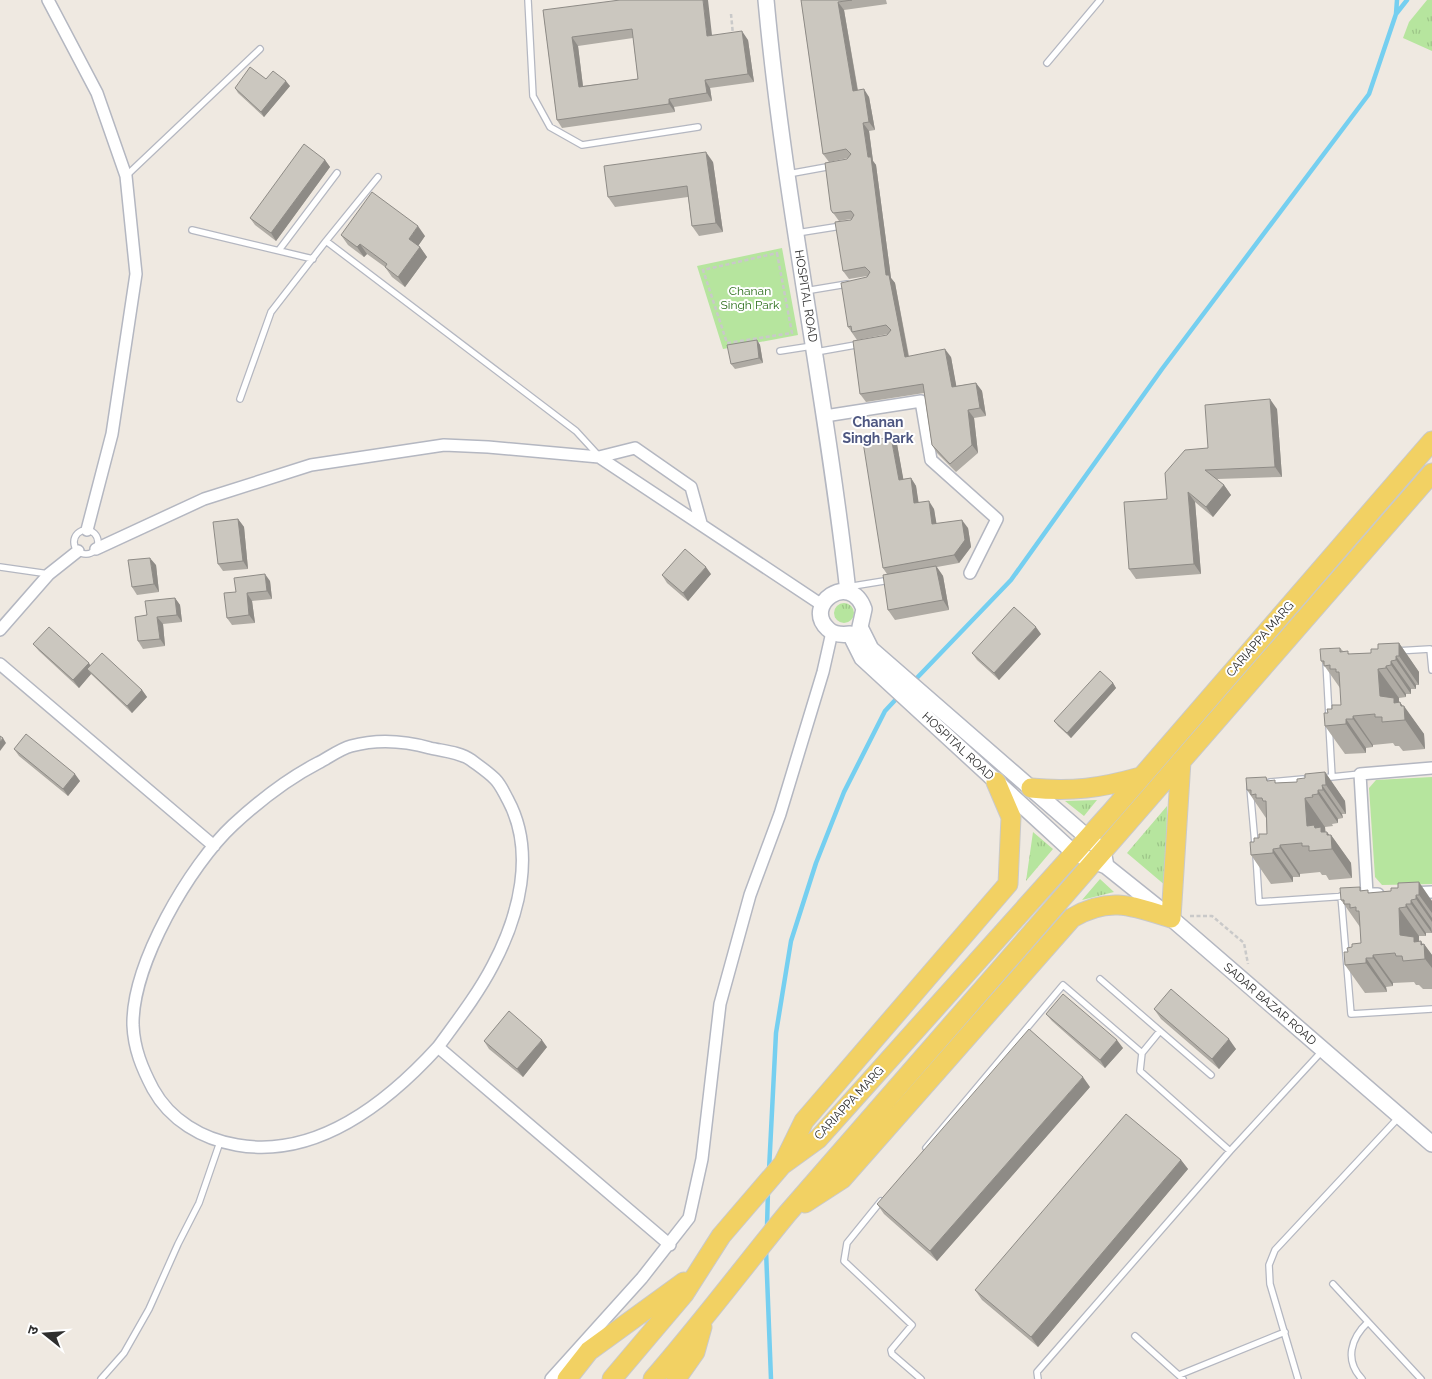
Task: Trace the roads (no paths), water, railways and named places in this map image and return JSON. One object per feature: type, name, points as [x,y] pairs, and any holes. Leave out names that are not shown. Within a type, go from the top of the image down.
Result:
[{"type":"main road","name":"CARIAPPA MARG","points":[[612,1379],[684,1294],[721,1236],[782,1165],[818,1139],[1088,838],[1432,441]]},
{"type":"main road","name":"CARIAPPA MARG","points":[[653,1379],[703,1321],[734,1278],[787,1214],[1101,860],[1181,761],[1432,473]]},
{"type":"main road","points":[[1306,586],[1322,600]]},
{"type":"main road","points":[[787,1214],[842,1179],[1072,918],[1094,907],[1118,904],[1179,917],[1181,761]]},
{"type":"main road","points":[[1032,788],[1065,791],[1101,788],[1140,777]]},
{"type":"main road","points":[[782,1165],[804,1121],[1008,884],[1010,817],[996,782]]},
{"type":"main road","points":[[566,1379],[589,1351],[698,1272]]},
{"type":"main road","points":[[676,1379],[695,1352],[703,1321]]},
{"type":"street","points":[[48,0],[97,93],[126,176],[136,274],[112,434],[87,530]]},
{"type":"street","name":"HOSPITAL ROAD","points":[[766,0],[788,174],[825,416],[848,589]]},
{"type":"street","points":[[825,416],[922,401],[931,460],[997,519],[970,574]]},
{"type":"street","points":[[96,549],[204,499],[311,464],[444,445],[599,457],[635,448],[691,487],[701,523]]},
{"type":"street","points":[[599,457],[822,605]]},
{"type":"street","points":[[0,630],[49,574],[78,551]]},
{"type":"street","points":[[848,589],[858,598],[864,609],[855,630],[843,635],[832,632],[823,623],[821,617],[822,605],[825,599],[836,592],[848,589]]},
{"type":"street","name":"HOSPITAL ROAD","points":[[855,630],[862,658],[878,664],[925,706],[1032,788],[1088,838],[1101,860]]},
{"type":"street","points":[[551,1379],[670,1245],[689,1218],[702,1159],[720,1004],[750,895],[780,814],[823,672],[832,632]]},
{"type":"street","points":[[0,664],[214,846]]},
{"type":"street","name":"HOSPITAL ROAD","points":[[925,706],[996,782],[1074,853],[1101,860]]},
{"type":"street","points":[[404,741],[467,757],[498,781],[516,815],[524,851],[520,889],[509,928],[493,966],[438,1047],[407,1081],[364,1114],[310,1140],[281,1147],[249,1147],[220,1142],[179,1122],[157,1096],[138,1062],[133,1025],[136,992],[161,926],[180,894],[214,846],[232,826],[292,777],[350,747],[404,741]]},
{"type":"street","points":[[1432,768],[1360,774],[1367,894],[1432,892]]},
{"type":"street","name":"SADAR BAZAR ROAD","points":[[1101,860],[1179,917],[1323,1050],[1432,1144]]},
{"type":"street","points":[[438,1047],[670,1245]]},
{"type":"lane","points":[[528,0],[533,96],[550,127],[582,145],[698,127]]},
{"type":"lane","points":[[1047,63],[1100,0]]},
{"type":"lane","points":[[126,176],[260,49]]},
{"type":"lane","points":[[788,174],[843,164]]},
{"type":"lane","points":[[279,250],[337,173]]},
{"type":"lane","points":[[240,399],[271,312],[378,177]]},
{"type":"lane","points":[[797,233],[845,225]]},
{"type":"lane","points":[[192,230],[313,259]]},
{"type":"lane","points":[[326,241],[576,431],[599,457]]},
{"type":"lane","points":[[805,291],[852,283]]},
{"type":"lane","points":[[780,351],[873,342]]},
{"type":"lane","points":[[87,530],[97,537],[96,549],[87,554],[78,551],[74,544],[76,536],[87,530]]},
{"type":"lane","points":[[0,567],[49,574]]},
{"type":"lane","points":[[848,589],[896,579]]},
{"type":"lane","points":[[1392,652],[1430,648],[1432,670]]},
{"type":"lane","points":[[1332,777],[1325,657],[1335,656]]},
{"type":"lane","points":[[1360,774],[1250,784],[1259,902],[1367,894]]},
{"type":"lane","points":[[1341,896],[1351,1014],[1432,1009]]},
{"type":"lane","points":[[1100,979],[1211,1075]]},
{"type":"lane","points":[[923,1152],[1063,985],[1142,1053]]},
{"type":"lane","points":[[1160,1031],[1142,1053],[1140,1071],[1230,1151]]},
{"type":"lane","points":[[1038,1379],[1037,1372],[1230,1151],[1323,1050]]},
{"type":"lane","points":[[1298,1379],[1270,1284],[1269,1265],[1275,1250],[1400,1116]]},
{"type":"lane","points":[[101,1379],[124,1353],[149,1309],[178,1244],[199,1203],[220,1142]]},
{"type":"lane","points":[[885,1197],[846,1242],[844,1261],[912,1325],[891,1350],[892,1354],[920,1379]]},
{"type":"lane","points":[[1333,1284],[1421,1379]]},
{"type":"lane","points":[[1362,1379],[1355,1372],[1352,1352],[1356,1333],[1368,1322]]},
{"type":"lane","points":[[1135,1336],[1181,1377],[1285,1332]]},
{"type":"waterway","points":[[913,682],[1011,580],[1162,369],[1369,94],[1396,14],[1397,0]]},
{"type":"waterway","points":[[1396,14],[1407,0]]},
{"type":"waterway","points":[[769,1170],[776,1033],[791,941],[816,863],[844,792],[885,711],[899,696]]},
{"type":"waterway","points":[[767,1227],[768,1190]]},
{"type":"waterway","points":[[766,1250],[771,1379]]},
{"type":"district","name":"Chanan Singh Park","points":[[878,430]]}]
